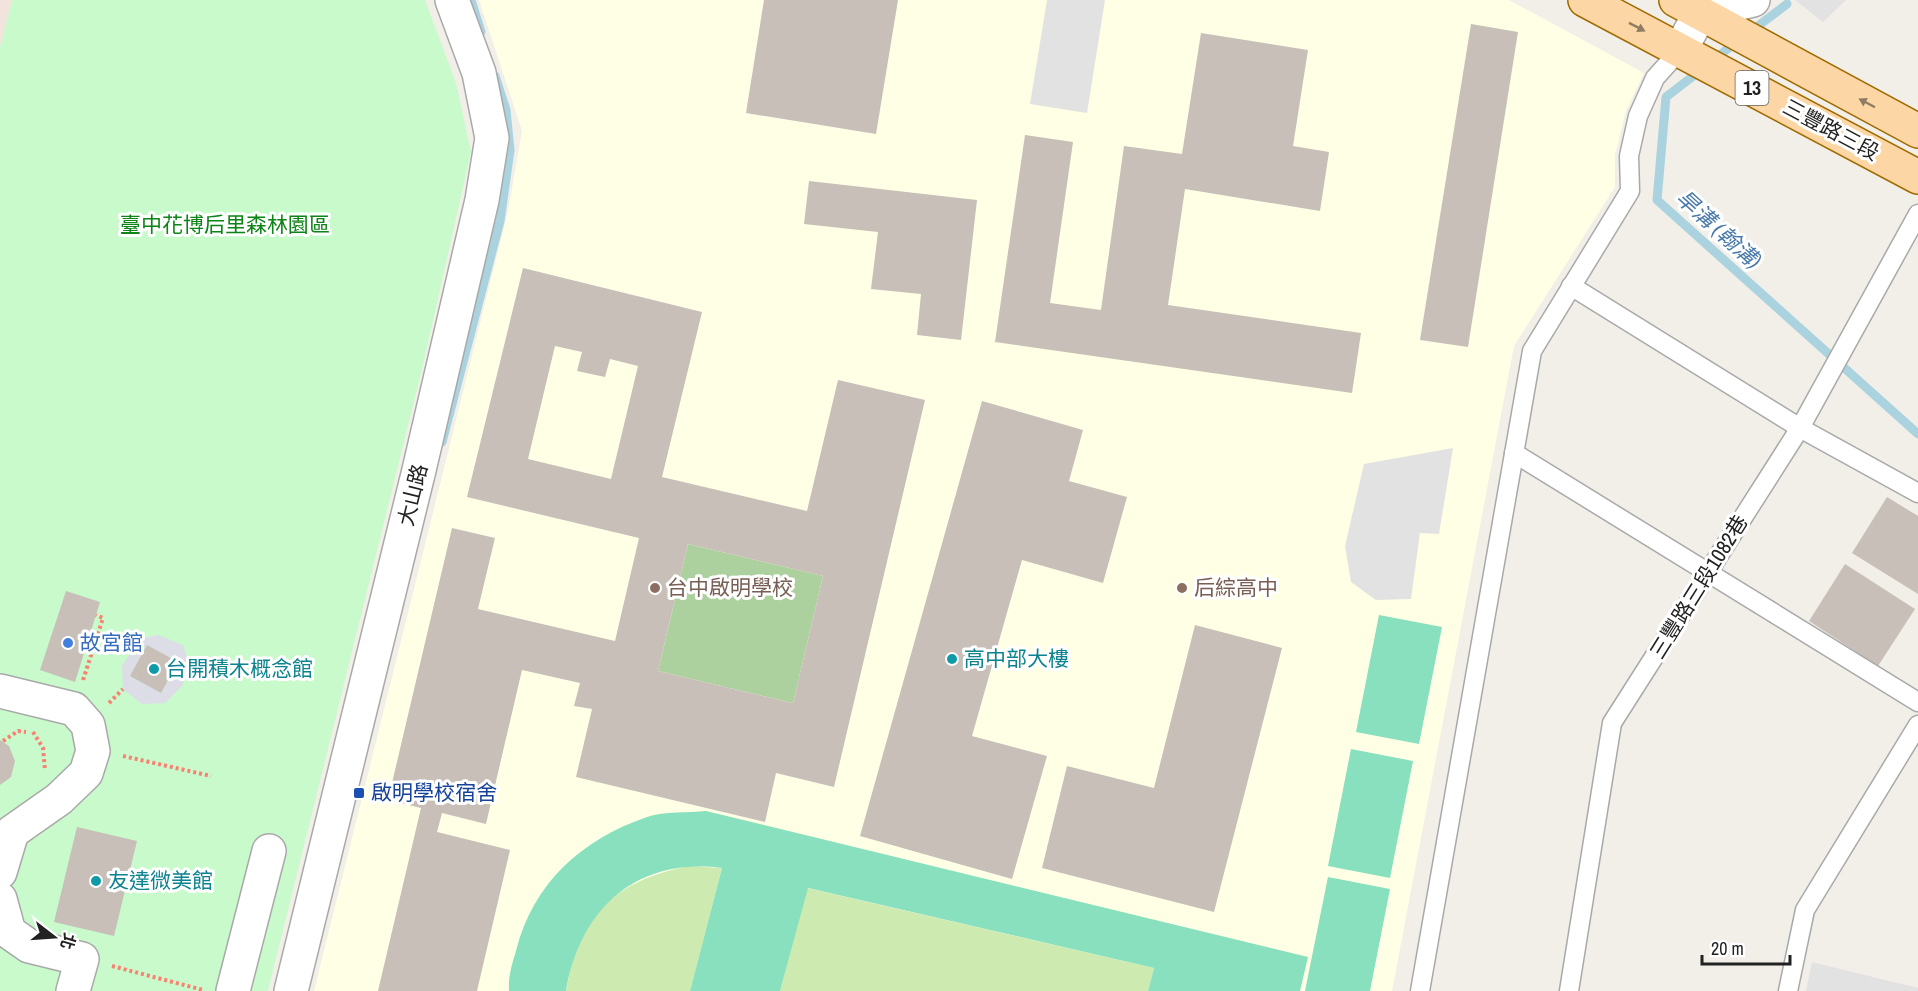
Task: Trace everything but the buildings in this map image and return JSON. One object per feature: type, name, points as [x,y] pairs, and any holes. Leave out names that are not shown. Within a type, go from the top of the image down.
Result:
[{"type":"main road","name":"三豐路三段","points":[[1585,0],[1918,177]]},
{"type":"main road","name":"三豐路三段","points":[[1694,4],[1918,131]]},
{"type":"street","name":"大山路","points":[[291,991],[419,470],[482,200],[491,148],[492,138],[480,73],[452,0]]},
{"type":"street","points":[[1680,49],[1694,4],[1753,0]]},
{"type":"street","points":[[0,691],[74,709],[88,725],[89,762],[59,799],[12,832],[0,872]]},
{"type":"street","points":[[233,991],[269,851]]},
{"type":"street","points":[[0,899],[4,934],[29,946],[82,959],[74,991]]},
{"type":"lane","points":[[1419,991],[1532,351],[1630,191],[1629,156],[1638,116],[1655,78],[1680,49]]},
{"type":"lane","name":"三豐路三段1082巷","points":[[1569,991],[1612,723],[1800,428],[1918,214]]},
{"type":"lane","points":[[1571,286],[1800,428],[1918,493]]},
{"type":"lane","points":[[1514,453],[1918,702]]},
{"type":"lane","points":[[1788,991],[1805,910],[1918,725]]},
{"type":"path","points":[[74,709],[103,618],[96,615]]},
{"type":"path","points":[[3,741],[18,731],[33,732],[43,748],[44,768],[56,782],[89,762],[146,760],[211,776]]},
{"type":"path","points":[[82,959],[207,991]]},
{"type":"shaded area","points":[[0,0],[12,0],[0,47]]},
{"type":"shaded area","name":"后綜高中","points":[[479,0],[1509,0],[1644,73],[1626,111],[1615,155],[1615,187],[1514,346],[1392,991],[314,991],[508,211],[522,131]]},
{"type":"shaded area","points":[[1047,0],[1105,0],[1087,113],[1030,104]]},
{"type":"shaded area","points":[[1795,0],[1846,0],[1823,22]]},
{"type":"shaded area","points":[[1453,448],[1439,534],[1420,533],[1411,599],[1376,600],[1351,582],[1345,546],[1364,464]]},
{"type":"shaded area","points":[[158,635],[183,645],[188,661],[183,685],[165,703],[142,704],[123,689],[122,666],[139,639]],"holes":[[[147,645],[178,662],[161,693],[130,676]]]},
{"type":"shaded area","points":[[1812,962],[1918,988],[1918,991],[1806,991]]},
{"type":"green space","name":"臺中花博后里森林園區","points":[[12,0],[425,0],[456,83],[471,152],[423,365],[268,991],[0,991],[0,47]]},
{"type":"green space","points":[[688,544],[823,576],[793,703],[658,671]]},
{"type":"green space","points":[[1379,615],[1442,627],[1419,744],[1356,732]]},
{"type":"green space","points":[[1351,749],[1413,761],[1390,878],[1328,866]]},
{"type":"green space","points":[[706,811],[1308,957],[1300,991],[1148,991],[1154,968],[808,888],[780,991],[690,991],[722,868],[691,867],[663,871],[639,880],[617,895],[599,913],[584,936],[573,962],[566,991],[509,991],[512,966],[534,904],[548,885],[581,851],[623,826],[647,817]]},
{"type":"green space","points":[[689,866],[722,868],[690,991],[566,991],[580,942],[591,922],[604,906],[621,892],[640,881]]},
{"type":"green space","points":[[1328,877],[1390,889],[1370,991],[1305,991]]},
{"type":"green space","points":[[807,888],[1154,968],[1148,991],[780,991]]},
{"type":"waterway","points":[[471,0],[481,32]]},
{"type":"waterway","name":"旱溝 (翰溝)","points":[[1750,32],[1787,4]]},
{"type":"waterway","name":"旱溝 (翰溝)","points":[[1712,61],[1739,40]]},
{"type":"waterway","name":"旱溝 (翰溝)","points":[[1701,70],[1666,97],[1657,200],[1918,434]]},
{"type":"waterway","points":[[442,442],[500,221],[510,150],[506,110],[495,76]]},
{"type":"place","name":"台中啟明學校","points":[[655,588]]},
{"type":"place","name":"后綜高中","points":[[1182,588]]},
{"type":"place","name":"故宮館","points":[[68,643]]},
{"type":"place","name":"高中部大樓","points":[[952,659]]},
{"type":"place","name":"台開積木概念館","points":[[154,669]]},
{"type":"place","name":"啟明學校宿舍","points":[[359,793]]},
{"type":"place","name":"友達微美館","points":[[96,881]]}]
